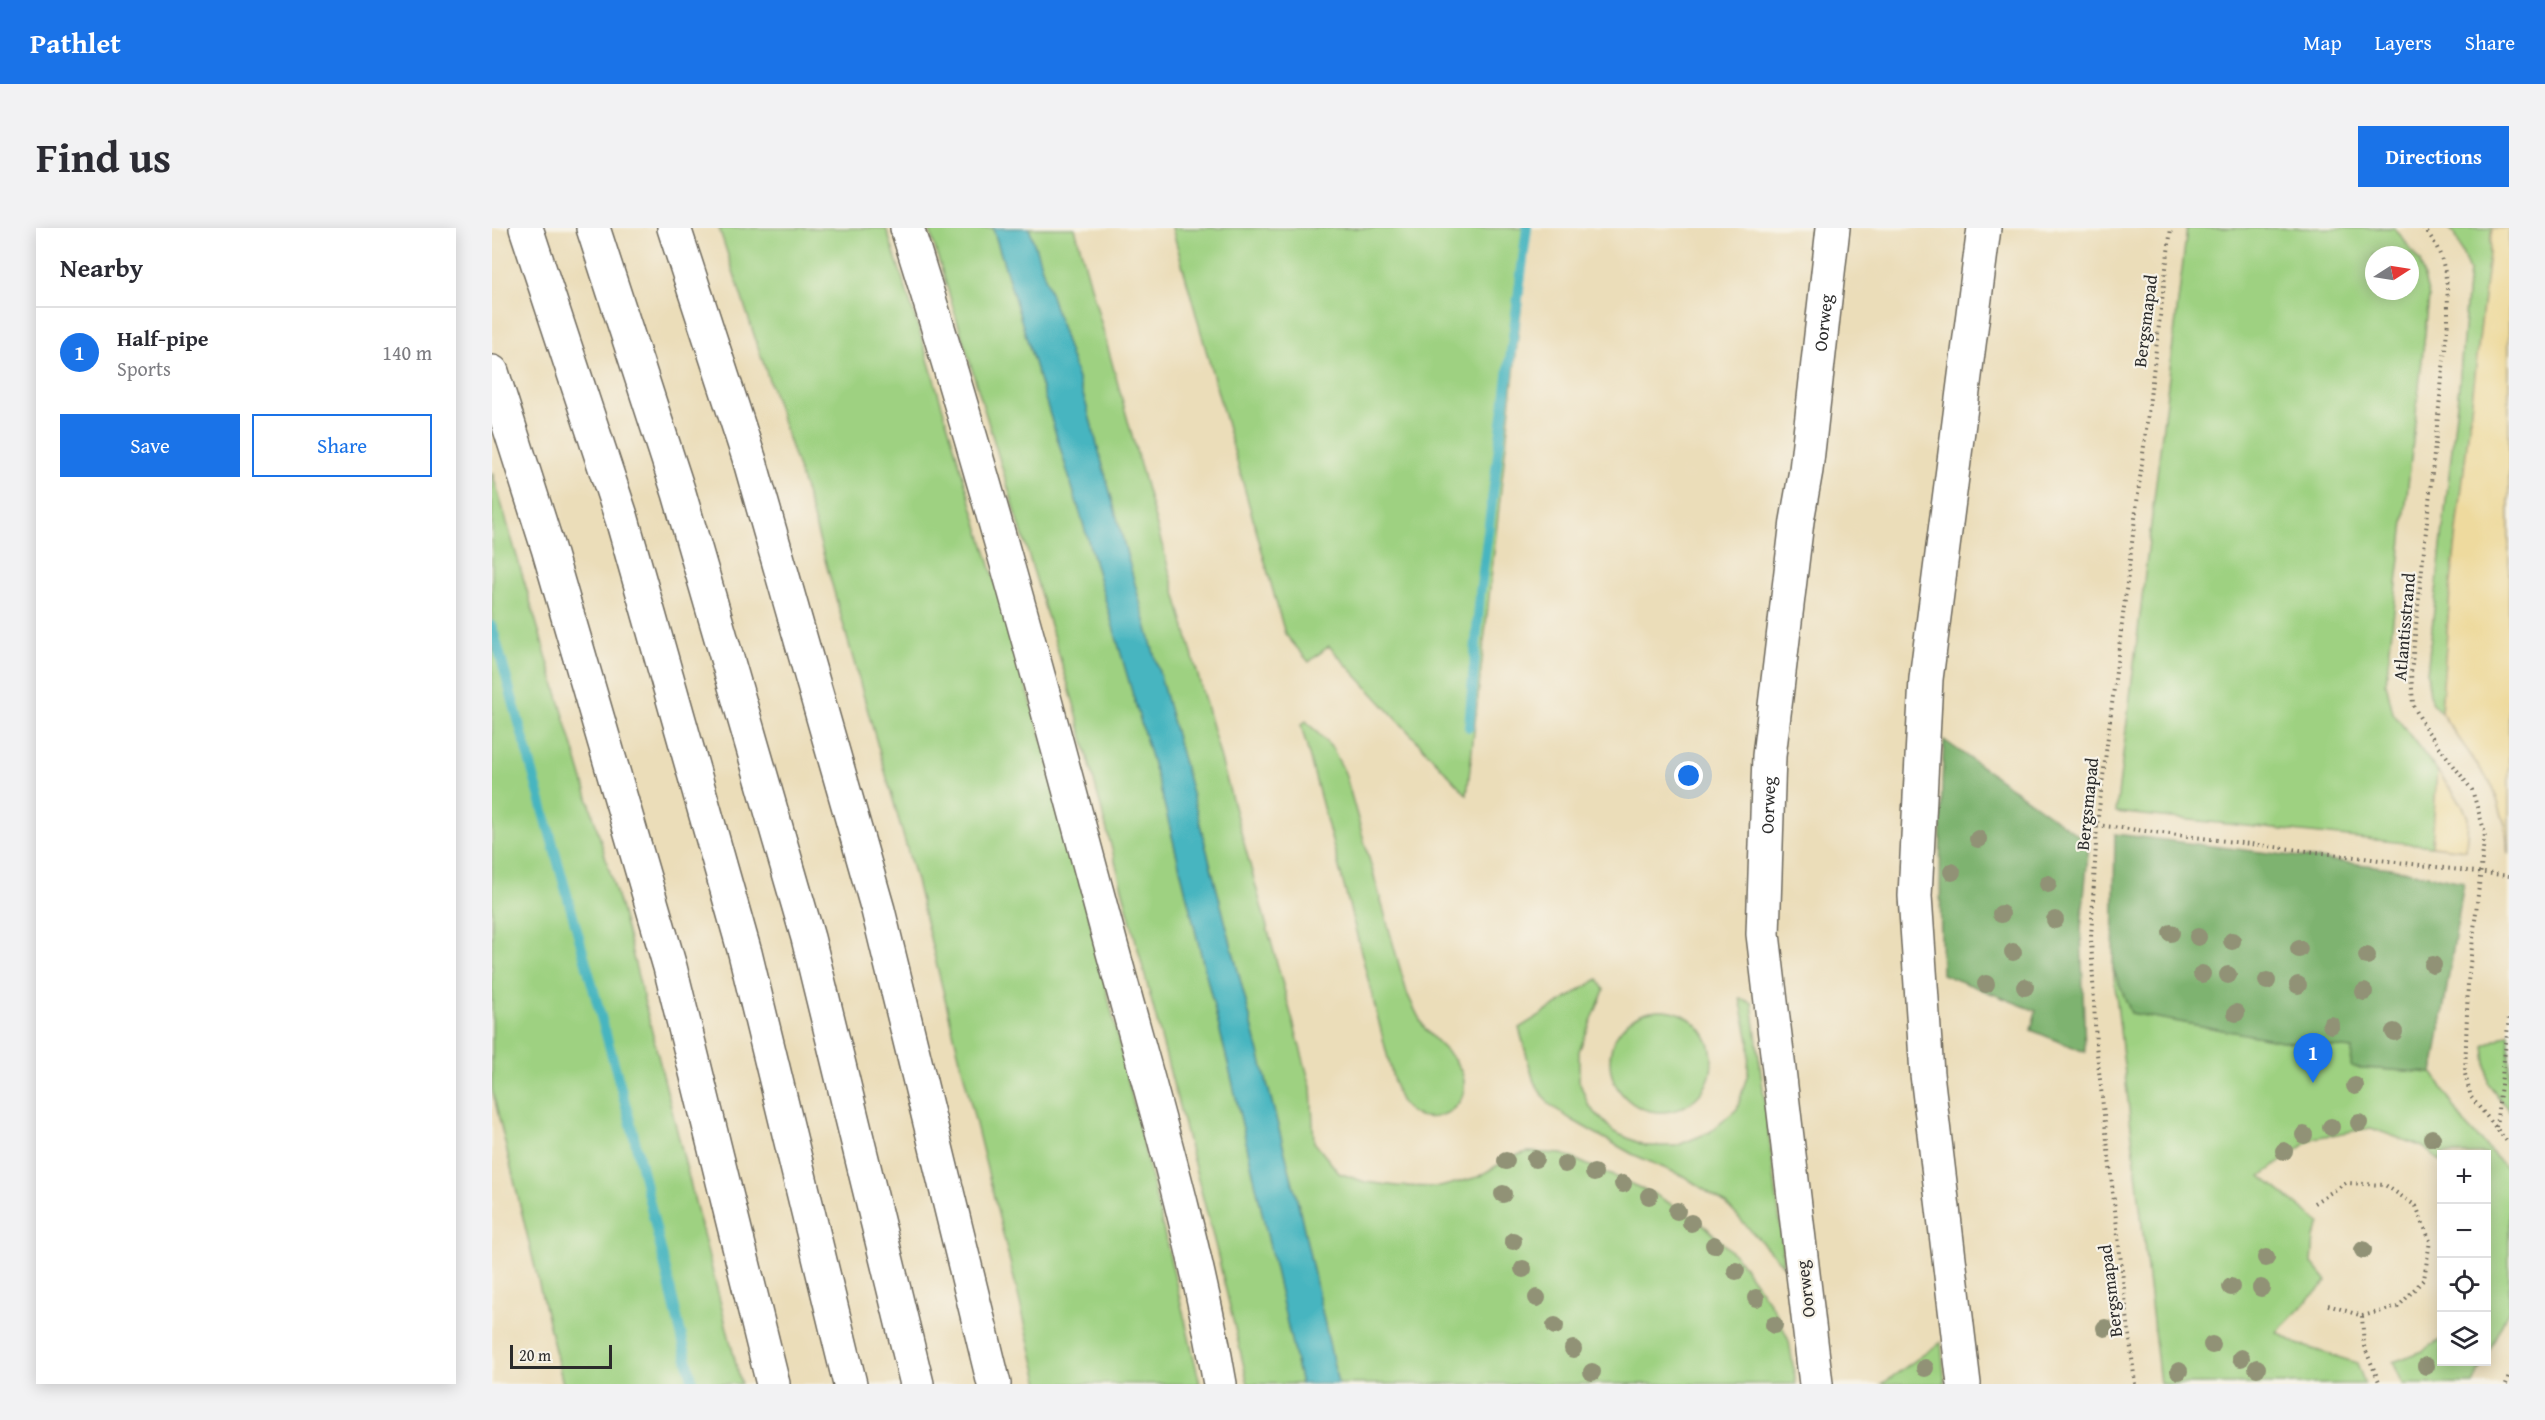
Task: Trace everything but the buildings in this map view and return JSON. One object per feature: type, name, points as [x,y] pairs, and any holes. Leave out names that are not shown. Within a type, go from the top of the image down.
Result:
[{"type":"main road","points":[[526,228],[622,519],[745,952],[850,1384]]},
{"type":"main road","points":[[593,228],[679,493],[808,938],[917,1384]]},
{"type":"main road","points":[[674,228],[749,458],[878,910],[994,1384]]},
{"type":"main road","points":[[907,228],[1059,745],[1162,1131],[1211,1332],[1220,1384]]},
{"type":"main road","name":"Oorweg","points":[[1816,1384],[1763,934],[1763,900],[1769,756],[1797,521],[1806,470],[1833,228]]},
{"type":"main road","points":[[1964,1384],[1927,1074],[1915,896],[1926,679],[1984,228]]},
{"type":"main road","points":[[492,372],[548,548],[670,967],[773,1384]]},
{"type":"path","name":"Bergsmapad","points":[[2135,1384],[2096,1046],[2091,938],[2097,825],[2171,228]]},
{"type":"path","name":"Atlantisstrand","points":[[2423,228],[2431,236],[2442,260],[2448,286],[2448,321],[2410,673],[2413,705],[2427,729],[2472,790],[2485,833],[2468,982],[2465,1074],[2472,1097],[2509,1144]]},
{"type":"path","points":[[2097,825],[2509,876]]},
{"type":"path","points":[[2495,1128],[2509,1017]]},
{"type":"path","points":[[2314,1203],[2346,1183],[2385,1185],[2416,1206],[2430,1241],[2424,1279],[2398,1307],[2362,1316],[2325,1304]]},
{"type":"path","points":[[2362,1316],[2364,1346],[2380,1384]]},
{"type":"path","points":[[2506,1384],[2509,1375]]},
{"type":"green space","points":[[719,228],[886,228],[921,336],[1065,815],[1200,1384],[1040,1384],[915,877],[806,493]]},
{"type":"green space","points":[[929,228],[993,228],[1081,516],[1162,795],[1232,1080],[1301,1384],[1248,1384],[1216,1248],[1074,704]]},
{"type":"green space","points":[[1029,228],[1075,228],[1311,1087],[1314,1142],[1339,1173],[1365,1182],[1397,1186],[1440,1187],[1478,1177],[1513,1156],[1528,1152],[1563,1154],[1654,1194],[1700,1221],[1737,1257],[1776,1312],[1789,1341],[1796,1384],[1338,1384],[1300,1211],[1194,801],[1086,404]]},
{"type":"green space","points":[[1172,228],[1530,228],[1467,795],[1329,646],[1309,662],[1285,634]]},
{"type":"green space","points":[[2187,228],[2395,228],[2408,246],[2365,246],[2365,300],[2419,300],[2420,262],[2429,297],[2386,683],[2393,713],[2437,771],[2432,846],[2116,812]]},
{"type":"green space","points":[[2449,228],[2492,228],[2450,592],[2441,713],[2431,702],[2427,673],[2459,385],[2469,271],[2455,234]]},
{"type":"green space","points":[[492,472],[622,913],[741,1384],[563,1384],[492,1089]]},
{"type":"green space","points":[[1306,721],[1332,748],[1345,773],[1407,993],[1426,1030],[1454,1060],[1462,1074],[1463,1094],[1458,1104],[1449,1112],[1438,1116],[1426,1117],[1414,1114],[1404,1107],[1397,1094],[1301,725]]},
{"type":"green space","points":[[1944,740],[2089,843],[2081,929],[2085,1052],[2031,1030],[2036,1011],[1942,974],[1940,857]]},
{"type":"green space","points":[[2115,834],[2391,868],[2464,882],[2433,1073],[2351,1067],[2352,1049],[2283,1041],[2131,1013],[2113,968]]},
{"type":"green space","points":[[2113,968],[2131,1013],[2283,1041],[2353,1049],[2351,1067],[2433,1073],[2464,1123],[2489,1150],[2437,1150],[2437,1159],[2423,1147],[2371,1128],[2314,1138],[2261,1176],[2320,1223],[2314,1237],[2312,1263],[2327,1281],[2277,1332],[2297,1344],[2357,1363],[2365,1384],[2160,1384]]},
{"type":"green space","points":[[1598,979],[1604,990],[1579,1051],[1579,1081],[1589,1106],[1614,1132],[1646,1146],[1676,1146],[1710,1132],[1737,1109],[1748,1073],[1749,1041],[1740,998],[1752,1003],[1781,1230],[1783,1265],[1726,1204],[1685,1177],[1632,1154],[1572,1120],[1549,1104],[1534,1082],[1519,1028]]},
{"type":"green space","points":[[1661,1010],[1690,1018],[1704,1032],[1712,1061],[1704,1090],[1690,1104],[1661,1112],[1632,1104],[1618,1090],[1610,1061],[1618,1032],[1632,1018]]},
{"type":"green space","points":[[2509,1033],[2509,1111],[2488,1083],[2484,1046]]},
{"type":"green space","points":[[2491,1152],[2509,1171],[2509,1309],[2491,1347]]},
{"type":"green space","points":[[1941,1342],[1945,1384],[1882,1384]]},
{"type":"green space","points":[[2437,1342],[2437,1366],[2482,1366],[2473,1384],[2403,1384],[2393,1362],[2423,1351]]},
{"type":"sand","points":[[2492,228],[2509,228],[2509,855],[2505,825],[2493,787],[2441,713],[2450,592]]},
{"type":"sand","points":[[2437,771],[2462,804],[2468,818],[2466,850],[2432,846]]},
{"type":"water","points":[[993,228],[1029,228],[1086,404],[1194,801],[1300,1211],[1338,1384],[1301,1384],[1232,1080],[1162,795],[1081,516]]},
{"type":"waterway","points":[[1469,727],[1480,594],[1527,228]]},
{"type":"waterway","points":[[492,626],[631,1124],[693,1384]]},
{"type":"place","name":"Half-pipe","points":[[2313,1083]]}]
